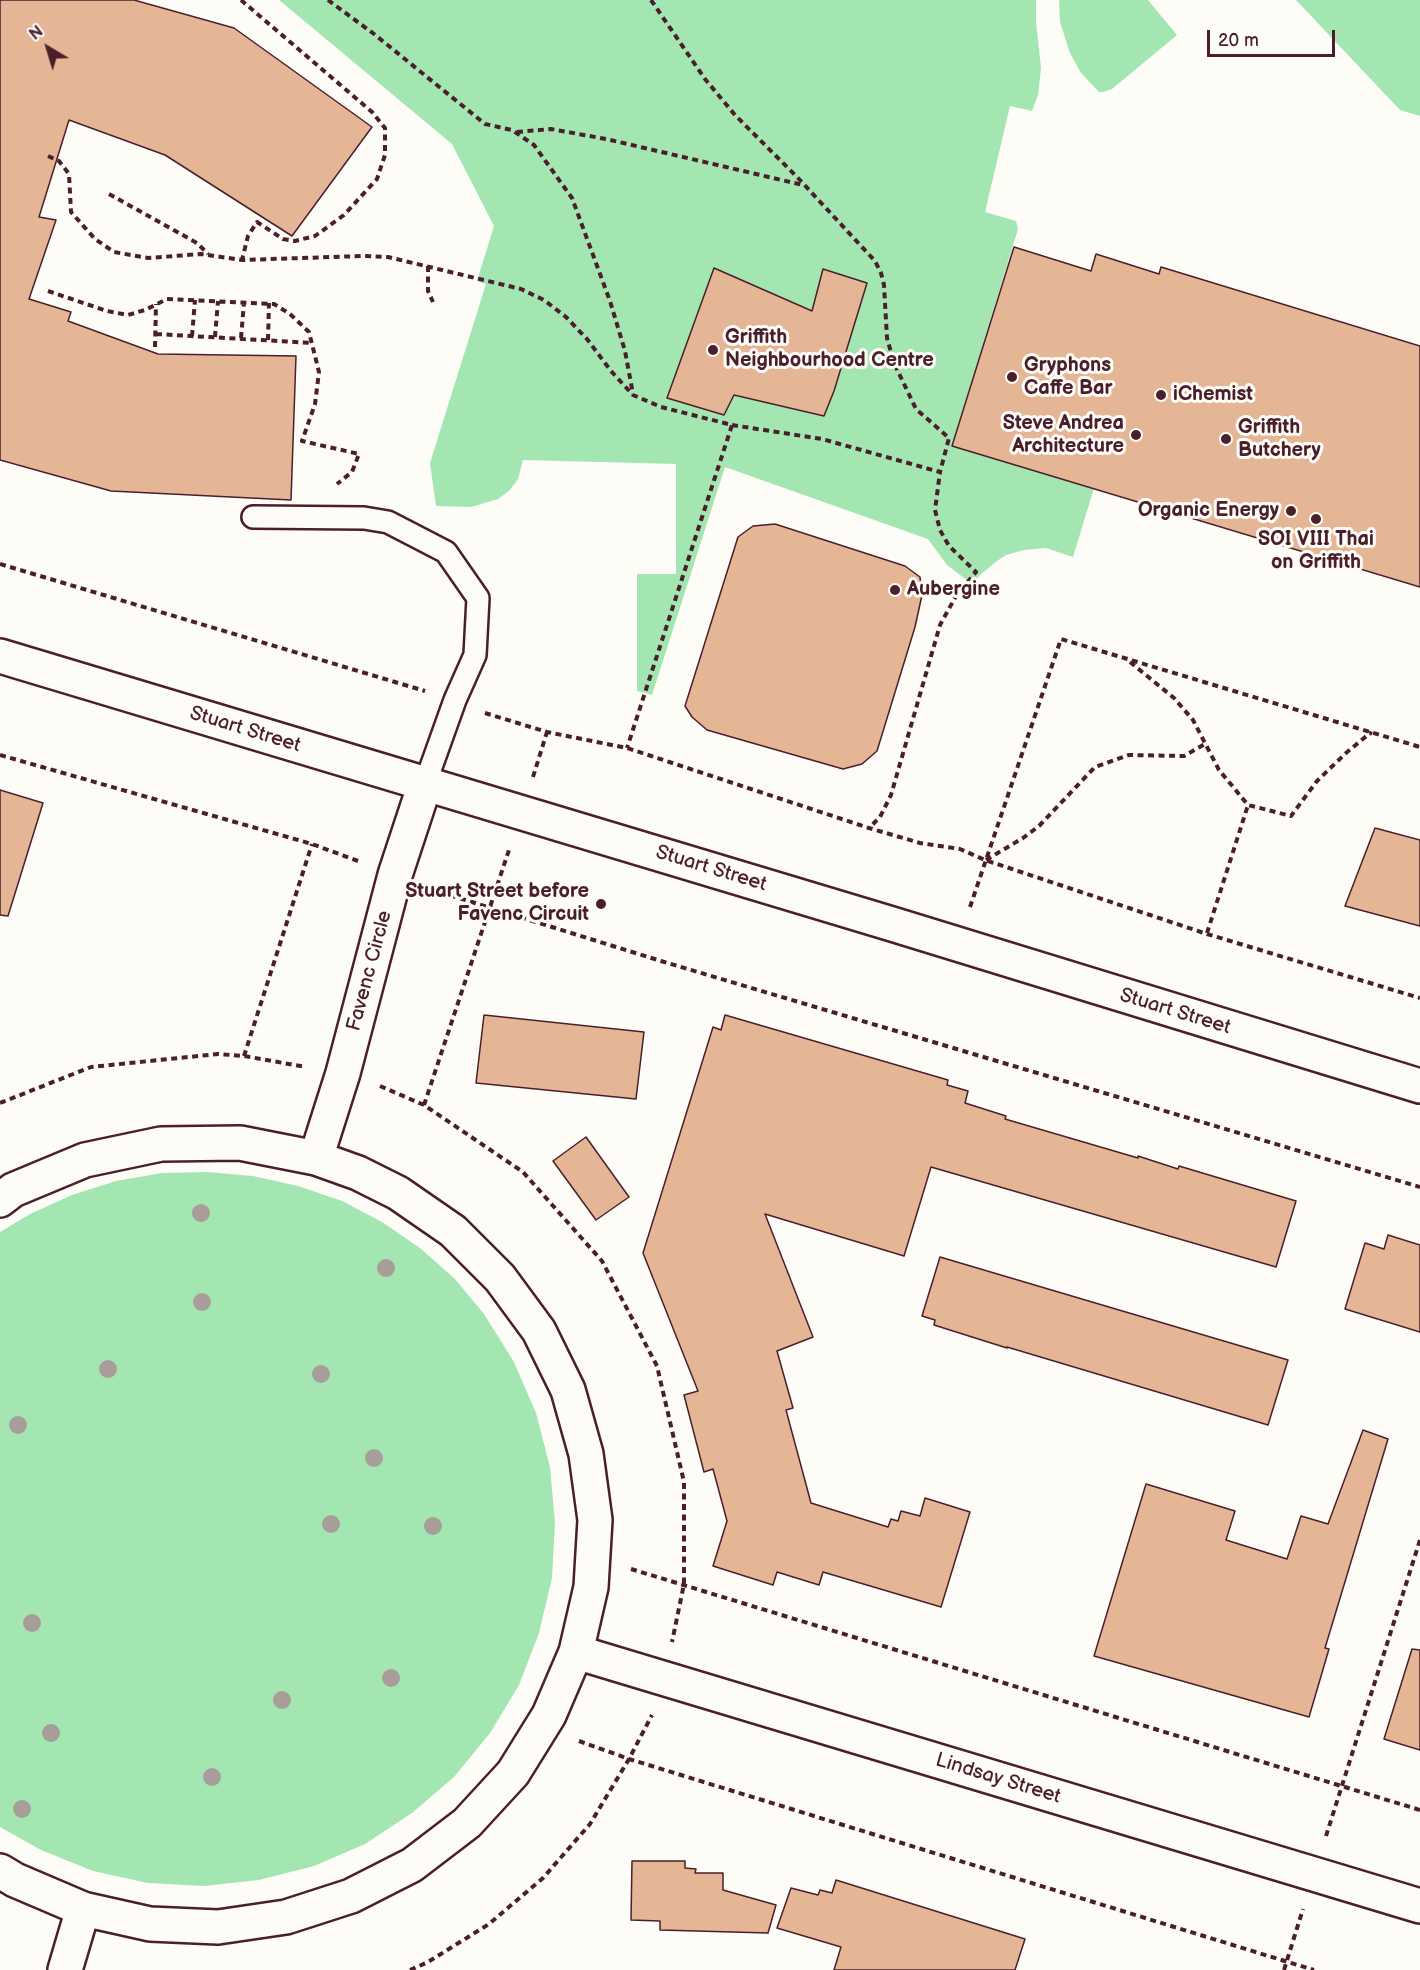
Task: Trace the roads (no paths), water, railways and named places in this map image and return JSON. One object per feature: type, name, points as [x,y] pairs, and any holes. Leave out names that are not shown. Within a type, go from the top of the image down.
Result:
[{"type":"street","name":"Stuart Street","points":[[0,656],[522,812],[1420,1086]]},
{"type":"street","name":"Favenc Circle","points":[[316,1158],[343,1073],[395,875],[425,784]]},
{"type":"street","points":[[0,1200],[13,1190],[85,1160],[161,1144],[240,1143],[316,1158],[358,1173],[398,1193],[453,1231],[500,1278],[538,1331],[568,1390],[586,1454],[595,1520],[591,1587],[576,1652],[549,1715],[513,1773],[466,1823],[412,1865],[351,1896],[286,1917],[218,1927],[150,1924],[83,1909],[15,1880],[0,1871]]},
{"type":"street","name":"Lindsay Street","points":[[576,1652],[1420,1906]]},
{"type":"street","points":[[65,1970],[83,1909]]},
{"type":"lane","points":[[253,517],[364,518],[388,522],[446,552],[478,598],[475,655],[455,700],[425,784]]},
{"type":"place","name":"Griffith Neighbourhood Centre","points":[[713,350]]},
{"type":"place","name":"Gryphons Caffe Bar","points":[[1012,377]]},
{"type":"place","name":"iChemist","points":[[1161,395]]},
{"type":"place","name":"Steve Andrea Architecture","points":[[1136,435]]},
{"type":"place","name":"Griffith Butchery","points":[[1226,439]]},
{"type":"place","name":"Organic Energy","points":[[1291,511]]},
{"type":"place","name":"SOI VIII Thai on Griffith","points":[[1316,519]]},
{"type":"place","name":"Aubergine","points":[[895,590]]},
{"type":"place","name":"Stuart Street before Favenc Circuit","points":[[601,904]]}]
